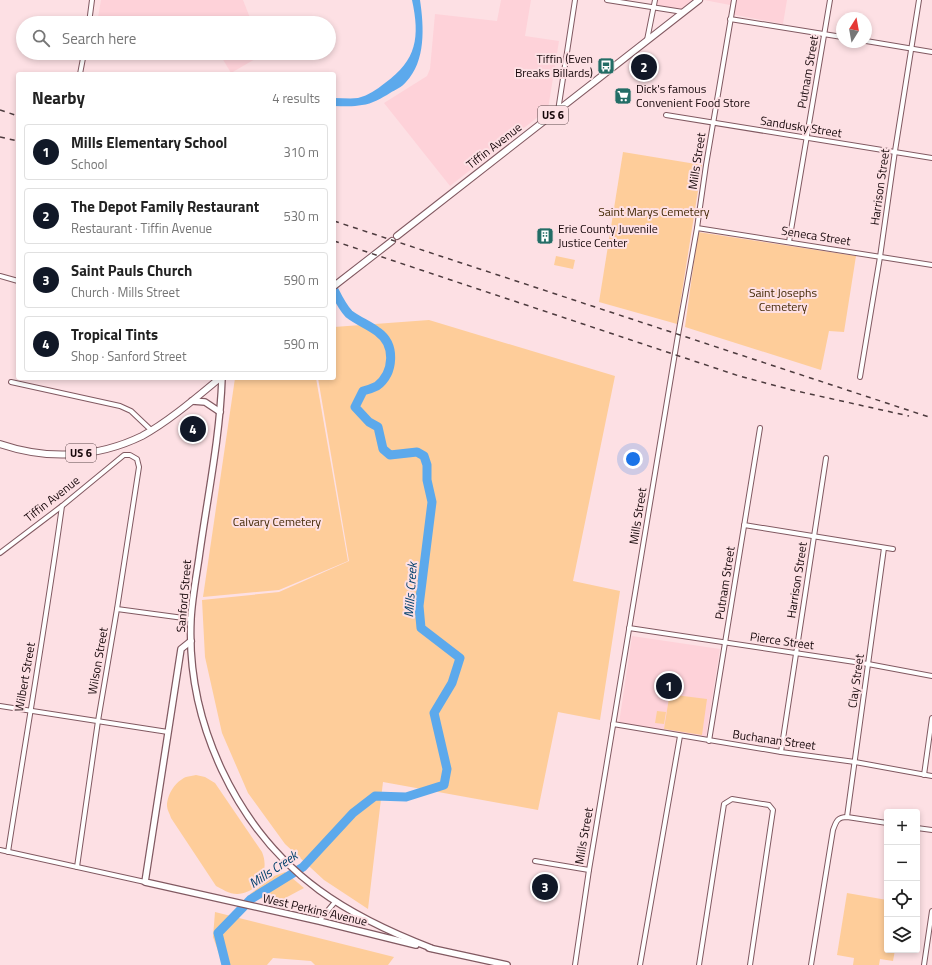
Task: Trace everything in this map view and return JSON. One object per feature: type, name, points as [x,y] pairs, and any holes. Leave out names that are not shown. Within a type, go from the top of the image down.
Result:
[{"type":"main road","name":"Tiffin Avenue","points":[[397,236],[699,0]]},
{"type":"main road","points":[[336,284],[392,241]]},
{"type":"main road","name":"US 6","points":[[0,444],[35,454],[53,455],[79,454],[126,443],[151,430],[218,380]]},
{"type":"main road","name":"Sanford Street","points":[[145,882],[181,649],[191,641],[191,620],[195,587],[220,412],[221,380]]},
{"type":"main road","points":[[192,401],[206,402],[220,412]]},
{"type":"main road","points":[[191,641],[195,681],[205,726],[218,760],[236,798],[246,814],[268,842],[300,876],[335,902],[371,923],[431,948]]},
{"type":"main road","name":"West Perkins Avenue","points":[[145,882],[319,921],[396,941],[507,965]]},
{"type":"street","points":[[90,16],[92,0]]},
{"type":"street","points":[[558,111],[575,0]]},
{"type":"street","points":[[607,0],[683,12]]},
{"type":"street","points":[[648,40],[655,0]]},
{"type":"street","name":"Mills Street","points":[[575,965],[613,724],[734,0]]},
{"type":"street","name":"Putnam Street","points":[[789,242],[830,0]]},
{"type":"street","name":"Harrison Street","points":[[860,377],[880,257],[894,151],[910,48],[919,0]]},
{"type":"street","points":[[730,19],[836,36]]},
{"type":"street","points":[[872,42],[932,52]]},
{"type":"street","points":[[80,72],[83,60]]},
{"type":"street","name":"Sandusky Street","points":[[666,115],[932,158]]},
{"type":"street","name":"Seneca Street","points":[[697,228],[932,265]]},
{"type":"street","points":[[0,276],[16,280]]},
{"type":"street","points":[[11,382],[120,406],[130,411],[151,430]]},
{"type":"street","name":"Putnam Street","points":[[709,741],[760,428]]},
{"type":"street","name":"Tiffin Avenue","points":[[0,552],[62,506],[124,456],[130,455],[137,459]]},
{"type":"street","name":"Harrison Street","points":[[781,752],[826,458]]},
{"type":"street","name":"Wilson Street","points":[[77,867],[98,721],[139,467],[137,459]]},
{"type":"street","name":"Wilbert Street","points":[[8,852],[50,592],[62,506]]},
{"type":"street","points":[[744,525],[893,549]]},
{"type":"street","name":"Clay Street","points":[[847,817],[884,548]]},
{"type":"street","points":[[117,609],[191,620]]},
{"type":"street","name":"Pierce Street","points":[[629,628],[868,664],[932,676]]},
{"type":"street","points":[[0,706],[168,732]]},
{"type":"street","points":[[924,775],[932,718]]},
{"type":"street","name":"Buchanan Street","points":[[613,724],[709,741],[854,762],[932,776]]},
{"type":"street","points":[[640,965],[680,736]]},
{"type":"street","points":[[699,965],[724,804],[732,799],[769,805],[773,810],[750,965]]},
{"type":"street","points":[[811,965],[833,830],[836,820],[842,817],[847,817],[884,823]]},
{"type":"street","points":[[920,828],[932,830]]},
{"type":"street","name":"West Perkins Avenue","points":[[0,850],[145,882]]},
{"type":"street","points":[[535,861],[589,870]]},
{"type":"street","points":[[319,921],[335,902]]},
{"type":"street","points":[[924,965],[932,911]]},
{"type":"shaded area","points":[[101,0],[243,0],[249,16],[98,16]]},
{"type":"shaded area","points":[[501,0],[531,0],[525,36],[559,41],[548,109],[450,186],[384,103],[427,76],[430,69],[435,14],[497,21]]},
{"type":"shaded area","points":[[656,0],[704,0],[690,11],[655,6]]},
{"type":"shaded area","points":[[704,0],[787,0],[783,24],[730,14],[730,5]]},
{"type":"shaded area","points":[[223,60],[254,60],[233,72],[230,72]]},
{"type":"shaded area","points":[[632,636],[720,649],[706,737],[619,723]]},
{"type":"green space","name":"Saint Marys Cemetery","points":[[623,152],[702,165],[677,324],[599,302]]},
{"type":"green space","name":"Saint Josephs Cemetery","points":[[698,232],[856,256],[844,332],[829,331],[821,370],[685,327]]},
{"type":"green space","points":[[556,256],[575,260],[573,269],[554,265]]},
{"type":"green space","points":[[429,320],[615,376],[573,581],[620,591],[600,720],[558,712],[538,810],[383,782],[368,909],[324,880],[285,844],[248,793],[222,733],[205,657],[202,600],[279,592],[349,561],[318,380],[336,380],[336,327]]},
{"type":"green space","name":"Calvary Cemetery","points":[[235,380],[316,380],[348,561],[279,590],[203,597]]},
{"type":"green space","points":[[675,695],[707,699],[702,735],[664,729],[669,698]]},
{"type":"green space","points":[[657,711],[666,712],[664,724],[655,723]]},
{"type":"green space","points":[[196,775],[205,777],[215,783],[262,852],[265,866],[261,880],[251,890],[245,893],[231,893],[216,886],[171,818],[167,809],[167,801],[173,788],[182,779]]},
{"type":"green space","points":[[285,872],[304,888],[274,904],[250,894],[274,876]]},
{"type":"green space","points":[[847,893],[884,899],[884,953],[894,953],[893,961],[880,959],[879,965],[853,965],[854,958],[837,955]]},
{"type":"green space","points":[[215,912],[394,957],[388,965],[315,965],[311,961],[273,958],[267,965],[223,965],[213,937]]},
{"type":"water","points":[[412,0],[420,0],[423,32],[422,43],[413,74],[400,87],[373,102],[355,106],[336,106],[336,98],[358,98],[366,95],[382,86],[404,66],[414,47],[416,25]]},
{"type":"waterway","name":"Mills Creek","points":[[226,965],[218,933],[251,899],[303,867],[353,813],[375,796],[406,797],[444,785],[447,769],[434,713],[452,683],[460,658],[421,628],[419,606],[432,502],[427,480],[427,465],[424,456],[417,452],[390,455],[383,449],[378,427],[369,422],[355,407],[363,391],[377,386],[387,374],[390,367],[390,351],[384,338],[371,327],[349,314],[336,294]]},
{"type":"railway","points":[[0,110],[16,115]]},
{"type":"railway","points":[[0,137],[16,141]]},
{"type":"railway","points":[[336,222],[932,418]]},
{"type":"railway","points":[[336,242],[739,376],[792,390],[909,416]]},
{"type":"place","name":"Tiffin (Even Breaks Billards)","points":[[606,66]]},
{"type":"place","name":"The Depot Family Restaurant","points":[[644,67]]},
{"type":"place","name":"Dick's famous Convenient Food Store","points":[[623,96]]},
{"type":"place","name":"Erie County Juvenile Justice Center","points":[[545,236]]},
{"type":"place","name":"Tropical Tints","points":[[193,429]]},
{"type":"place","name":"Mills Elementary School","points":[[669,686]]},
{"type":"place","name":"Saint Pauls Church","points":[[545,887]]}]
